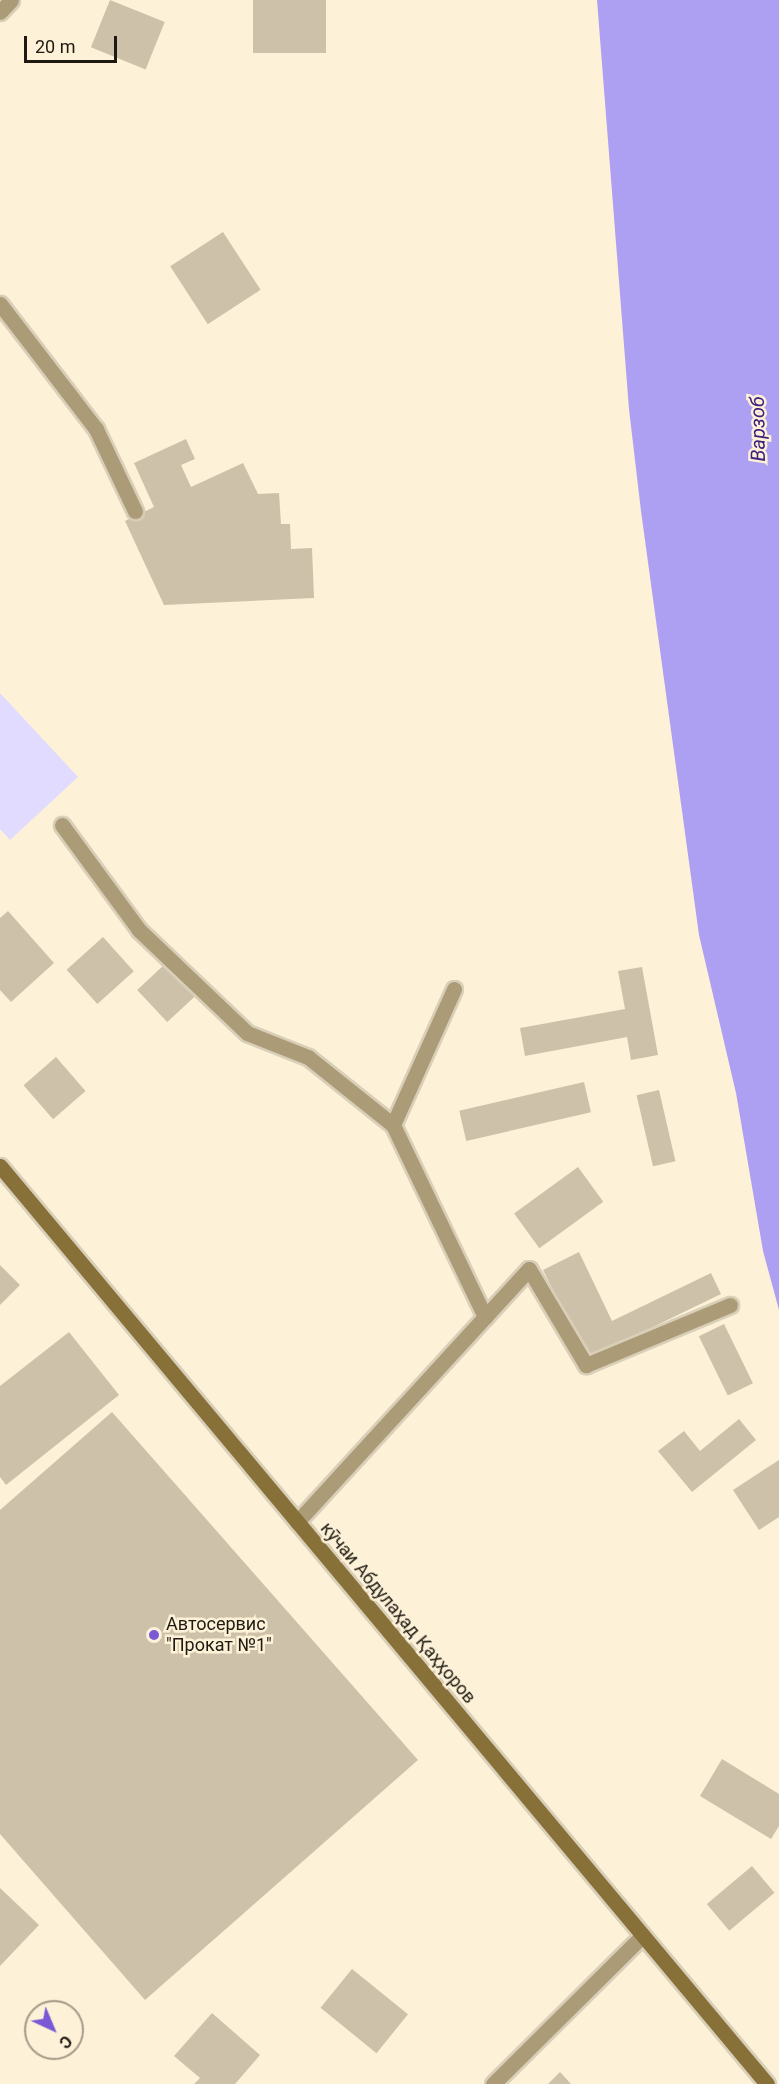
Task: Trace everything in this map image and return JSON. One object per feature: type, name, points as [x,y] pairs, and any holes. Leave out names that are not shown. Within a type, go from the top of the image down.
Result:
[{"type":"main road","name":"кӯчаи Абдулаҳад Қаҳҳоров","points":[[0,1166],[767,2084]]},
{"type":"street","points":[[0,12],[11,0]]},
{"type":"street","points":[[0,304],[96,429],[135,511]]},
{"type":"street","points":[[62,825],[139,930],[247,1033],[308,1057],[393,1125],[484,1317]]},
{"type":"street","points":[[393,1125],[454,989]]},
{"type":"street","points":[[297,1522],[529,1269],[586,1365],[730,1305]]},
{"type":"street","points":[[493,2084],[643,1935]]},
{"type":"shaded area","points":[[0,693],[78,777],[10,840],[0,829]]},
{"type":"water","name":"Варзоб","points":[[597,0],[779,0],[779,1310],[763,1251],[736,1093],[699,935],[629,409]]},
{"type":"building","points":[[110,0],[165,22],[146,69],[91,47]]},
{"type":"building","points":[[253,0],[326,0],[326,53],[253,53]]},
{"type":"building","points":[[223,232],[261,290],[208,324],[170,266]]},
{"type":"building","points":[[186,439],[195,459],[181,465],[191,487],[243,463],[258,494],[279,493],[281,524],[290,524],[291,549],[312,548],[314,598],[164,605],[125,521],[154,507],[134,463]]},
{"type":"building","points":[[8,911],[54,963],[11,1002],[0,990],[0,918]]},
{"type":"building","points":[[103,937],[134,971],[97,1004],[67,970]]},
{"type":"building","points":[[165,964],[195,996],[167,1022],[137,990]]},
{"type":"building","points":[[642,967],[658,1055],[631,1060],[627,1037],[525,1056],[520,1028],[625,1009],[618,971]]},
{"type":"building","points":[[56,1057],[86,1091],[53,1119],[24,1085]]},
{"type":"building","points":[[584,1082],[591,1112],[466,1141],[459,1111]]},
{"type":"building","points":[[659,1090],[675,1161],[653,1166],[637,1095]]},
{"type":"building","points":[[578,1167],[603,1202],[539,1248],[514,1213]]},
{"type":"building","points":[[579,1252],[612,1321],[711,1273],[721,1294],[587,1359],[543,1270]]},
{"type":"building","points":[[0,1265],[20,1285],[0,1305]]},
{"type":"building","points":[[724,1324],[753,1383],[728,1396],[699,1336]]},
{"type":"building","points":[[69,1332],[119,1395],[6,1485],[0,1477],[0,1386]]},
{"type":"building","name":"Автосервис \"Прокат №1\"","points":[[112,1412],[418,1760],[145,2000],[0,1834],[0,1510]]},
{"type":"building","points":[[739,1419],[756,1440],[692,1492],[658,1451],[684,1431],[700,1451]]},
{"type":"building","points":[[779,1460],[779,1517],[759,1530],[733,1490]]},
{"type":"building","points":[[722,1759],[779,1794],[779,1826],[771,1839],[700,1796]]},
{"type":"building","points":[[752,1866],[774,1893],[729,1931],[707,1904]]},
{"type":"building","points":[[0,1888],[39,1925],[0,1966]]},
{"type":"building","points":[[352,1969],[408,2014],[376,2053],[321,2008]]},
{"type":"building","points":[[212,2013],[260,2055],[235,2084],[194,2084],[200,2078],[174,2056]]},
{"type":"building","points":[[560,2072],[571,2084],[548,2084]]},
{"type":"place","name":"Автосервис \"Прокат №1\"","points":[[154,1635]]}]
